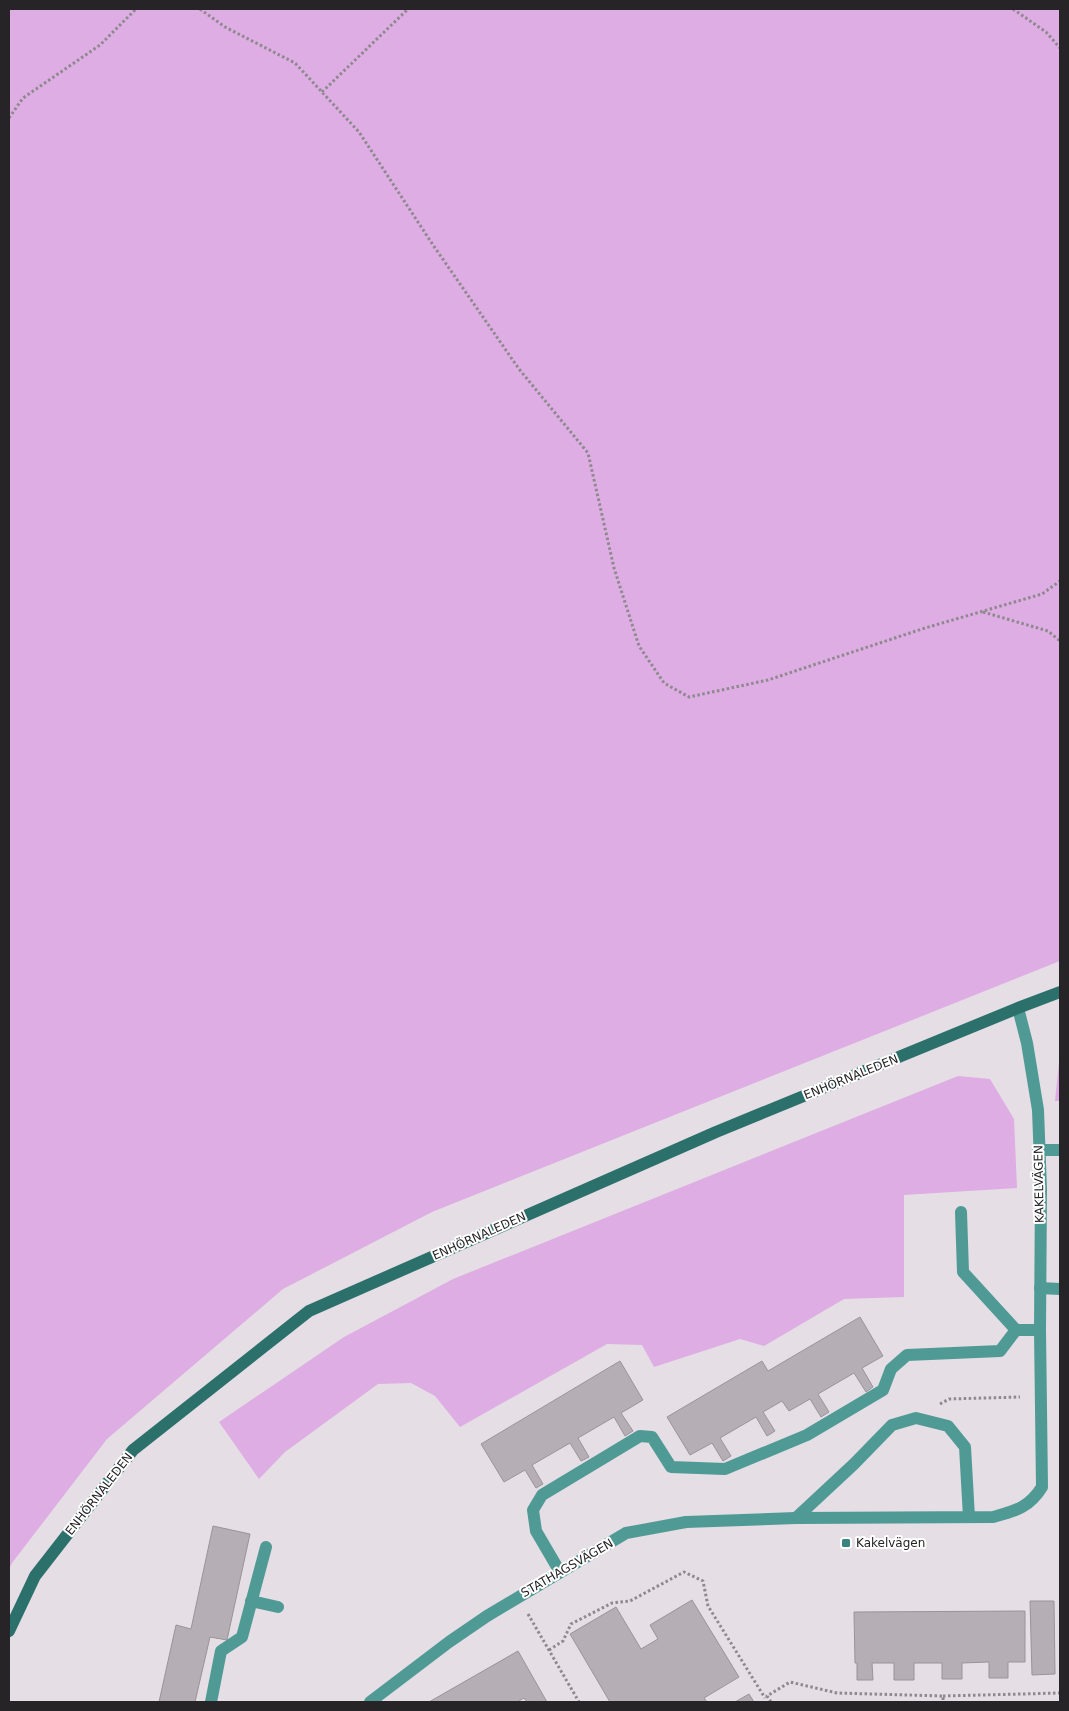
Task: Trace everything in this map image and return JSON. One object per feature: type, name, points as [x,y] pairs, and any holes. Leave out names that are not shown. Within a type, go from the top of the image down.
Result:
[{"type":"street","name":"ENHÖRNALEDEN","points":[[9,1631],[35,1576],[133,1450],[309,1311],[716,1132],[1060,992]]},
{"type":"street","name":"KAKELVÄGEN","points":[[969,1517],[993,1517],[1019,1510],[1035,1499],[1042,1487],[1038,1110],[1027,1043],[1018,1008]]},
{"type":"street","points":[[1038,1150],[1060,1150]]},
{"type":"street","points":[[961,1212],[963,1272],[1016,1330],[1040,1330]]},
{"type":"street","points":[[1040,1288],[1060,1289]]},
{"type":"street","points":[[560,1572],[536,1531],[533,1510],[542,1495],[640,1436],[652,1437],[671,1467],[725,1469],[807,1435],[883,1390],[891,1369],[907,1355],[1000,1351],[1016,1330]]},
{"type":"street","points":[[796,1518],[854,1464],[892,1425],[916,1418],[948,1426],[965,1447],[969,1517]]},
{"type":"street","name":"STATHAGSVÄGEN","points":[[370,1702],[449,1642],[518,1596],[626,1534],[686,1522],[796,1518],[969,1517]]},
{"type":"street","points":[[211,1702],[222,1651],[242,1638],[266,1547]]},
{"type":"street","points":[[252,1601],[278,1608]]},
{"type":"path","points":[[9,118],[22,98],[100,45],[136,9]]},
{"type":"path","points":[[200,9],[225,27],[295,63],[359,132],[433,245],[519,369],[588,454],[614,568],[639,646],[664,683],[689,697],[759,682],[925,628],[1042,594],[1060,581]]},
{"type":"path","points":[[322,92],[408,9]]},
{"type":"path","points":[[1012,9],[1046,32],[1060,48]]},
{"type":"path","points":[[981,611],[1048,630],[1060,642]]},
{"type":"path","points":[[916,1418],[949,1398],[1040,1396]]},
{"type":"path","points":[[549,1650],[563,1641],[570,1624],[612,1602],[630,1601],[684,1572],[703,1581],[708,1606],[764,1698]]},
{"type":"path","points":[[518,1596],[579,1702]]},
{"type":"path","points":[[771,1702],[767,1696],[790,1682],[837,1693],[943,1696],[1060,1693]]},
{"type":"path","points":[[943,1696],[943,1702]]},
{"type":"shaded area","points":[[9,9],[1060,9],[1060,961],[432,1212],[283,1289],[107,1439],[9,1569]]},
{"type":"shaded area","points":[[1060,1052],[1060,1101],[1055,1101]]},
{"type":"shaded area","points":[[958,1076],[990,1079],[1014,1119],[1017,1188],[904,1195],[904,1297],[844,1299],[764,1346],[740,1339],[654,1367],[642,1345],[607,1344],[460,1427],[435,1396],[411,1383],[378,1384],[285,1452],[259,1479],[219,1422],[344,1337],[453,1279]]},
{"type":"building","points":[[860,1317],[883,1356],[862,1368],[873,1387],[866,1392],[854,1373],[818,1394],[829,1412],[821,1417],[810,1399],[789,1411],[782,1401],[763,1412],[775,1431],[767,1436],[756,1417],[720,1438],[731,1456],[723,1461],[712,1443],[690,1455],[667,1417],[762,1361],[768,1371]]},
{"type":"building","points":[[620,1361],[643,1400],[621,1413],[633,1431],[625,1436],[614,1417],[578,1438],[589,1457],[581,1461],[570,1443],[532,1465],[543,1484],[536,1488],[525,1470],[504,1482],[481,1444]]},
{"type":"building","points":[[213,1526],[250,1534],[227,1640],[210,1637],[195,1702],[159,1702],[176,1625],[191,1629]]},
{"type":"building","points":[[692,1600],[739,1677],[704,1698],[707,1702],[610,1702],[570,1634],[616,1607],[641,1649],[658,1639],[650,1625]]},
{"type":"building","points":[[1030,1601],[1054,1601],[1055,1674],[1032,1675]]},
{"type":"building","points":[[1025,1611],[1025,1662],[1008,1662],[1008,1678],[989,1678],[989,1662],[962,1663],[962,1679],[942,1679],[942,1663],[914,1663],[914,1680],[894,1680],[894,1663],[872,1663],[873,1680],[857,1680],[854,1612]]},
{"type":"building","points":[[518,1651],[547,1702],[527,1702],[524,1698],[517,1702],[429,1702]]},
{"type":"building","points":[[749,1694],[754,1702],[735,1702]]},
{"type":"place","name":"Kakelvägen","points":[[846,1543]]}]
